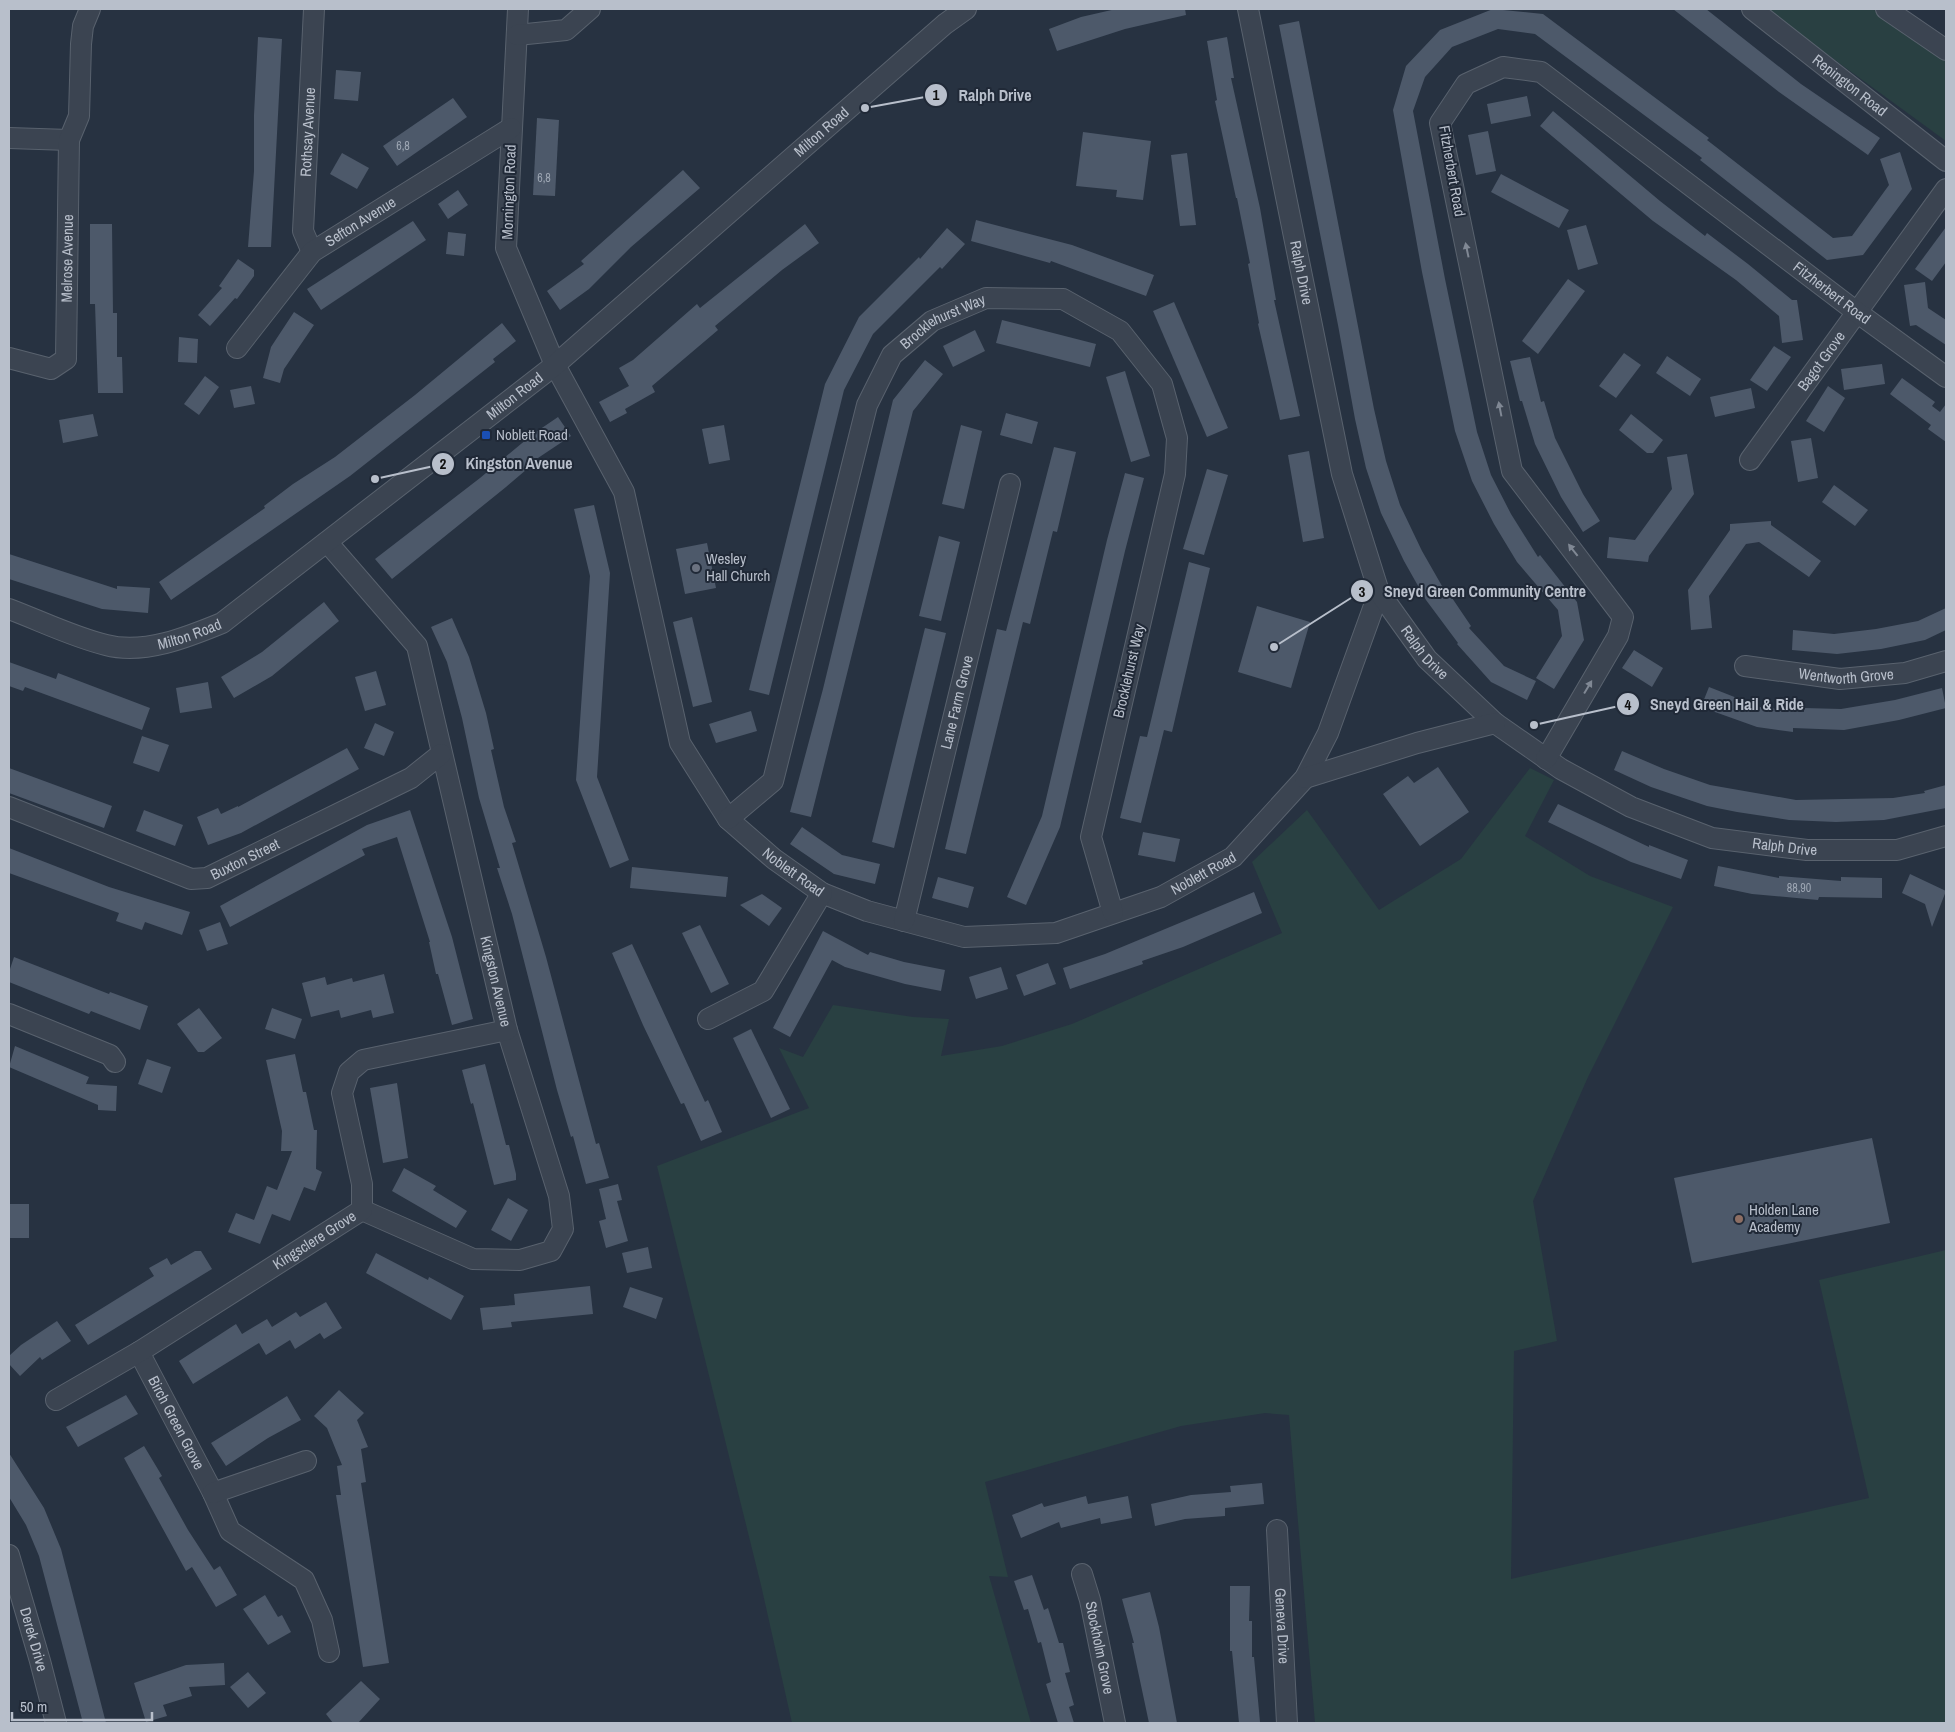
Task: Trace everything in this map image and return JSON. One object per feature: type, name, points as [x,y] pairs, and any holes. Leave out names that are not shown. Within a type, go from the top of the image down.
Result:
[{"type":"street","points":[[9,138],[69,140],[79,116],[81,44],[83,26],[90,9]]},
{"type":"street","name":"Rothsay Avenue","points":[[312,252],[303,230],[314,9]]},
{"type":"street","name":"Mornington Road","points":[[518,9],[506,248],[555,365]]},
{"type":"street","points":[[517,35],[566,30],[590,9]]},
{"type":"street","name":"Milton Road","points":[[9,609],[108,646],[147,647],[182,640],[222,622],[555,365],[945,24],[966,9]]},
{"type":"street","name":"Ralph Drive","points":[[1248,9],[1342,474],[1379,592],[1427,659],[1495,723],[1546,759],[1631,807],[1712,838],[1807,850],[1897,850],[1946,836]]},
{"type":"street","name":"Repington Road","points":[[1752,9],[1946,161]]},
{"type":"street","points":[[1886,9],[1946,50]]},
{"type":"street","name":"Fitzherbert Road","points":[[1546,759],[1618,636],[1623,617],[1512,471],[1440,123],[1466,84],[1503,67],[1541,72],[1858,313],[1946,377]]},
{"type":"street","name":"Sefton Avenue","points":[[237,348],[312,252],[512,128]]},
{"type":"street","name":"Melrose Avenue","points":[[9,358],[51,369],[66,359],[69,140]]},
{"type":"street","name":"Bagot Grove","points":[[1750,460],[1946,189]]},
{"type":"street","name":"Brocklehurst Way","points":[[728,820],[773,781],[866,405],[892,355],[932,321],[986,298],[1063,299],[1120,331],[1162,384],[1177,438],[1175,474],[1092,837],[1113,913]]},
{"type":"street","name":"Noblett Road","points":[[555,365],[624,492],[680,743],[728,820],[774,859],[822,893],[867,911],[964,937],[1056,933],[1161,897],[1233,857],[1306,778],[1328,733],[1379,592]]},
{"type":"street","name":"Lane Farm Grove","points":[[904,921],[1010,484]]},
{"type":"street","name":"Kingston Avenue","points":[[327,542],[417,646],[507,1030],[559,1196],[563,1229],[551,1251],[520,1260],[473,1259],[362,1210]]},
{"type":"street","name":"Wentworth Grove","points":[[1746,666],[1840,679],[1905,673],[1946,661]]},
{"type":"street","name":"Noblett Road","points":[[1306,778],[1417,742],[1495,723]]},
{"type":"street","name":"Buxton Street","points":[[9,807],[191,879],[207,878],[411,778],[441,754]]},
{"type":"street","points":[[708,1019],[763,991],[822,893]]},
{"type":"street","points":[[9,1014],[110,1055],[115,1062]]},
{"type":"street","name":"Kingsclere Grove","points":[[56,1400],[139,1352],[362,1210],[362,1184],[342,1093],[349,1072],[363,1060],[507,1030]]},
{"type":"street","name":"Birch Green Grove","points":[[139,1352],[213,1493],[230,1530],[304,1580],[322,1620],[329,1652]]},
{"type":"street","points":[[213,1493],[306,1462]]},
{"type":"street","name":"Geneva Drive","points":[[1276,1530],[1287,1723]]},
{"type":"street","name":"Derek Drive","points":[[9,1555],[40,1660],[56,1723]]},
{"type":"street","name":"Stockholm Grove","points":[[1082,1574],[1090,1600],[1115,1723]]},
{"type":"green space","points":[[1765,9],[1873,9],[1946,61],[1946,141]]},
{"type":"green space","points":[[1530,768],[1554,780],[1525,836],[1590,876],[1673,907],[1588,1077],[1533,1201],[1557,1341],[1514,1351],[1511,1579],[1869,1498],[1819,1280],[1946,1250],[1946,1723],[1315,1723],[1289,1415],[1265,1413],[1181,1426],[985,1482],[1008,1577],[989,1576],[1031,1723],[792,1723],[761,1585],[657,1166],[809,1108],[779,1048],[803,1057],[833,1005],[913,1017],[949,1019],[941,1056],[1002,1046],[1072,1024],[1282,933],[1252,862],[1307,810],[1379,910],[1461,859]]},
{"type":"building","points":[[1116,9],[1185,9],[1186,15],[1125,29],[1057,51],[1049,29],[1081,17]]},
{"type":"building","points":[[1493,9],[1543,14],[1709,138],[1707,140],[1833,238],[1852,236],[1889,185],[1880,159],[1900,152],[1912,189],[1863,255],[1827,260],[1700,160],[1702,158],[1535,34],[1498,29],[1452,47],[1425,77],[1413,111],[1477,432],[1491,475],[1511,514],[1538,557],[1540,555],[1577,602],[1584,640],[1554,689],[1536,678],[1562,636],[1558,610],[1517,562],[1494,524],[1472,481],[1455,431],[1422,272],[1393,110],[1406,66],[1440,30]]},
{"type":"building","points":[[1673,9],[1706,9],[1801,84],[1880,138],[1868,155],[1779,92]]},
{"type":"building","points":[[1299,21],[1374,409],[1386,461],[1400,505],[1422,551],[1446,593],[1448,592],[1471,626],[1469,628],[1504,666],[1536,681],[1527,700],[1491,682],[1457,644],[1426,600],[1404,561],[1381,513],[1366,468],[1355,419],[1279,25]]},
{"type":"building","points":[[258,37],[282,39],[271,247],[248,247],[254,171],[254,115]]},
{"type":"building","points":[[1227,37],[1234,78],[1231,78],[1260,208],[1276,300],[1274,300],[1300,416],[1280,420],[1258,324],[1248,264],[1250,263],[1215,101],[1217,100],[1207,41]]},
{"type":"building","points":[[336,70],[361,72],[358,101],[334,99]]},
{"type":"building","points":[[1527,96],[1531,116],[1491,124],[1487,104]]},
{"type":"building","points":[[453,98],[467,117],[397,166],[383,146]]},
{"type":"building","points":[[1553,111],[1660,201],[1705,236],[1707,233],[1792,300],[1797,300],[1803,340],[1782,343],[1779,316],[1736,280],[1653,221],[1540,126]]},
{"type":"building","points":[[537,118],[559,120],[555,196],[533,195]]},
{"type":"building","points":[[1488,131],[1496,171],[1476,175],[1468,135]]},
{"type":"building","points":[[1083,132],[1151,141],[1143,200],[1116,197],[1117,190],[1076,186]]},
{"type":"building","points":[[342,153],[369,168],[357,189],[330,174]]},
{"type":"building","points":[[1187,153],[1196,225],[1180,226],[1171,155]]},
{"type":"building","points":[[683,170],[700,188],[631,247],[589,289],[560,310],[547,291],[584,264],[581,261]]},
{"type":"building","points":[[1501,174],[1569,210],[1559,228],[1491,192]]},
{"type":"building","points":[[458,190],[468,205],[448,219],[438,204]]},
{"type":"building","points":[[976,220],[1072,245],[1154,275],[1146,296],[1051,261],[1050,263],[971,241]]},
{"type":"building","points":[[413,221],[426,240],[321,310],[307,289]]},
{"type":"building","points":[[90,224],[112,224],[113,313],[117,313],[117,357],[122,357],[123,393],[98,393],[95,304],[90,304]]},
{"type":"building","points":[[805,224],[819,243],[782,270],[715,326],[718,330],[652,386],[655,392],[625,409],[627,413],[610,422],[599,402],[629,386],[619,368],[633,360],[697,304],[700,308]]},
{"type":"building","points":[[1586,225],[1598,264],[1578,270],[1567,230]]},
{"type":"building","points":[[1946,227],[1946,262],[1932,281],[1915,269]]},
{"type":"building","points":[[947,228],[965,244],[942,269],[940,267],[873,334],[844,390],[769,695],[749,690],[825,384],[859,317],[919,257],[920,259]]},
{"type":"building","points":[[448,232],[466,234],[464,256],[446,254]]},
{"type":"building","points":[[238,259],[254,270],[254,276],[237,299],[235,298],[210,326],[198,315],[222,288],[219,286]]},
{"type":"building","points":[[1568,279],[1585,291],[1538,354],[1522,341]]},
{"type":"building","points":[[1925,282],[1928,308],[1946,320],[1946,345],[1916,325],[1910,326],[1904,285]]},
{"type":"building","points":[[1174,302],[1228,428],[1207,437],[1153,311]]},
{"type":"building","points":[[294,312],[314,325],[284,369],[280,383],[263,378],[271,347]]},
{"type":"building","points":[[1002,320],[1096,344],[1090,367],[996,343]]},
{"type":"building","points":[[502,323],[516,341],[493,359],[495,362],[350,476],[171,600],[159,582],[265,508],[264,506],[293,484],[335,457],[415,395]]},
{"type":"building","points":[[975,330],[985,351],[953,367],[943,346]]},
{"type":"building","points":[[179,337],[198,339],[197,363],[178,362]]},
{"type":"building","points":[[1774,346],[1791,357],[1767,391],[1750,380]]},
{"type":"building","points":[[1624,353],[1641,365],[1616,398],[1599,386]]},
{"type":"building","points":[[1667,356],[1701,379],[1690,396],[1656,373]]},
{"type":"building","points":[[1530,357],[1541,402],[1544,401],[1555,438],[1583,494],[1600,521],[1583,532],[1561,497],[1535,444],[1522,401],[1520,401],[1510,361]]},
{"type":"building","points":[[925,360],[943,374],[913,411],[811,817],[790,812],[823,689],[893,400]]},
{"type":"building","points":[[1882,364],[1885,384],[1844,390],[1841,369]]},
{"type":"building","points":[[1125,371],[1150,456],[1131,462],[1106,377]]},
{"type":"building","points":[[205,376],[219,387],[199,415],[184,404]]},
{"type":"building","points":[[1902,378],[1935,402],[1932,406],[1940,412],[1946,404],[1946,442],[1928,429],[1931,425],[1890,394]]},
{"type":"building","points":[[251,386],[255,404],[234,408],[230,390]]},
{"type":"building","points":[[1828,386],[1845,398],[1824,432],[1806,421]]},
{"type":"building","points":[[1751,388],[1755,408],[1715,417],[1710,397]]},
{"type":"building","points":[[1006,413],[1038,422],[1032,444],[1000,435]]},
{"type":"building","points":[[93,414],[98,436],[63,443],[59,420]]},
{"type":"building","points":[[1631,414],[1663,440],[1653,453],[1647,453],[1619,430]]},
{"type":"building","points":[[558,417],[571,436],[532,462],[533,464],[506,487],[392,579],[375,559],[480,478],[533,434]]},
{"type":"building","points":[[724,425],[730,460],[709,464],[702,429]]},
{"type":"building","points":[[961,425],[982,431],[964,509],[942,504]]},
{"type":"building","points":[[1811,438],[1818,478],[1798,482],[1791,441]]},
{"type":"building","points":[[1054,447],[1076,452],[1057,532],[1053,531],[1030,624],[1023,622],[966,854],[945,849],[997,629],[1006,631]]},
{"type":"building","points":[[1309,451],[1324,538],[1303,542],[1288,455]]},
{"type":"building","points":[[1687,454],[1694,494],[1649,556],[1648,562],[1607,558],[1609,537],[1635,540],[1672,489],[1667,457]]},
{"type":"building","points":[[1207,469],[1228,475],[1204,555],[1183,549]]},
{"type":"building","points":[[1125,473],[1144,478],[1060,827],[1026,905],[1007,897],[1042,816],[1107,540]]},
{"type":"building","points":[[1834,485],[1868,510],[1855,526],[1822,502]]},
{"type":"building","points":[[594,505],[610,573],[597,777],[629,860],[610,868],[576,780],[590,576],[574,509]]},
{"type":"building","points":[[1771,521],[1771,525],[1821,561],[1809,577],[1759,542],[1746,544],[1709,596],[1712,628],[1691,630],[1688,590],[1730,530],[1730,524]]},
{"type":"building","points":[[939,536],[960,542],[941,621],[919,616]]},
{"type":"building","name":"Wesley Hall Church","points":[[707,543],[716,588],[685,594],[676,549]]},
{"type":"building","points":[[9,554],[117,589],[117,586],[150,588],[148,613],[102,609],[9,579]]},
{"type":"building","points":[[1189,562],[1210,568],[1172,732],[1164,730],[1141,823],[1120,818],[1140,736],[1147,737]]},
{"type":"building","points":[[324,602],[339,621],[272,676],[234,698],[221,677],[262,652]]},
{"type":"building","points":[[1257,606],[1310,622],[1291,688],[1238,672]]},
{"type":"building","points":[[1946,608],[1946,630],[1925,640],[1881,649],[1837,654],[1792,650],[1793,630],[1834,634],[1876,629],[1918,621]]},
{"type":"building","points":[[692,617],[712,702],[693,707],[673,622]]},
{"type":"building","points":[[452,618],[469,657],[486,713],[494,749],[491,750],[504,807],[516,842],[512,843],[546,957],[596,1144],[599,1143],[609,1178],[586,1184],[573,1136],[571,1137],[557,1090],[512,914],[497,868],[500,868],[479,798],[462,718],[447,662],[431,627]]},
{"type":"building","points":[[925,628],[946,633],[894,848],[872,842]]},
{"type":"building","points":[[1634,650],[1663,668],[1652,687],[1622,668]]},
{"type":"building","points":[[9,662],[56,679],[58,673],[150,708],[142,730],[25,687],[23,691],[9,686]]},
{"type":"building","points":[[376,671],[386,705],[365,711],[355,677]]},
{"type":"building","points":[[208,682],[212,708],[180,713],[176,688]]},
{"type":"building","points":[[1709,687],[1760,707],[1804,712],[1804,708],[1841,709],[1895,700],[1942,688],[1946,708],[1899,720],[1844,730],[1793,728],[1793,732],[1757,727],[1701,707]]},
{"type":"building","points":[[751,711],[757,731],[716,743],[709,724]]},
{"type":"building","points":[[375,723],[394,732],[384,756],[364,748]]},
{"type":"building","points":[[142,736],[169,745],[159,772],[133,763]]},
{"type":"building","points":[[347,748],[359,769],[241,833],[208,845],[197,817],[218,808],[221,814],[238,807]]},
{"type":"building","points":[[1622,751],[1664,769],[1710,785],[1796,800],[1893,798],[1925,793],[1924,791],[1946,785],[1946,808],[1884,820],[1836,822],[1789,820],[1737,812],[1707,806],[1651,787],[1614,770]]},
{"type":"building","points":[[1438,767],[1469,812],[1420,846],[1383,794],[1408,776],[1414,783]]},
{"type":"building","points":[[9,768],[112,806],[104,828],[9,793]]},
{"type":"building","points":[[1558,804],[1649,847],[1649,845],[1688,860],[1681,879],[1631,862],[1548,822]]},
{"type":"building","points":[[144,810],[183,825],[175,846],[136,831]]},
{"type":"building","points":[[410,810],[452,937],[473,1019],[452,1025],[438,974],[436,974],[430,942],[397,837],[362,849],[365,855],[230,927],[220,906],[367,825]]},
{"type":"building","points":[[802,827],[842,855],[880,864],[875,884],[834,874],[790,844]]},
{"type":"building","points":[[1143,832],[1180,839],[1175,862],[1138,855]]},
{"type":"building","points":[[9,848],[109,887],[190,912],[182,935],[145,922],[142,930],[116,921],[119,913],[9,873]]},
{"type":"building","points":[[1718,866],[1779,878],[1779,876],[1841,881],[1841,877],[1882,878],[1882,898],[1819,897],[1818,900],[1752,894],[1714,886]]},
{"type":"building","points":[[632,867],[728,877],[726,897],[630,888]]},
{"type":"building","points":[[1910,874],[1946,891],[1932,927],[1925,904],[1902,893]]},
{"type":"building","points":[[938,877],[974,887],[968,908],[932,898]]},
{"type":"building","points":[[1254,892],[1262,913],[1183,947],[1142,961],[1143,964],[1070,989],[1063,968],[1105,954]]},
{"type":"building","points":[[762,894],[782,908],[769,926],[740,905]]},
{"type":"building","points":[[220,922],[228,944],[207,951],[199,930]]},
{"type":"building","points":[[700,925],[729,984],[711,993],[682,933]]},
{"type":"building","points":[[823,931],[868,955],[870,952],[904,962],[945,970],[941,991],[905,984],[845,967],[832,960],[790,1037],[773,1028]]},
{"type":"building","points":[[632,944],[705,1102],[708,1100],[722,1132],[701,1141],[684,1103],[681,1104],[643,1025],[612,953]]},
{"type":"building","points":[[14,957],[109,994],[110,992],[148,1006],[140,1030],[91,1011],[89,1014],[9,982],[9,972]]},
{"type":"building","points":[[1048,963],[1056,984],[1024,996],[1016,975]]},
{"type":"building","points":[[1001,967],[1008,989],[976,999],[969,977]]},
{"type":"building","points":[[384,974],[394,1013],[373,1018],[371,1010],[341,1018],[339,1010],[311,1017],[302,983],[325,977],[327,985],[352,978],[353,982]]},
{"type":"building","points":[[199,1008],[222,1038],[204,1052],[198,1052],[177,1024]]},
{"type":"building","points":[[272,1008],[302,1019],[295,1039],[265,1029]]},
{"type":"building","points":[[751,1029],[790,1109],[771,1118],[733,1038]]},
{"type":"building","points":[[15,1046],[89,1077],[86,1084],[117,1086],[116,1111],[98,1110],[98,1105],[9,1067]]},
{"type":"building","points":[[295,1054],[314,1130],[317,1130],[316,1169],[322,1172],[315,1191],[304,1187],[290,1221],[272,1214],[260,1244],[228,1232],[236,1213],[254,1220],[267,1186],[277,1190],[292,1151],[281,1151],[282,1131],[266,1060]]},
{"type":"building","points":[[147,1059],[171,1067],[162,1093],[138,1084]]},
{"type":"building","points":[[485,1064],[506,1145],[509,1145],[516,1174],[516,1180],[494,1185],[473,1103],[471,1104],[462,1070]]},
{"type":"building","points":[[397,1083],[408,1158],[383,1163],[370,1088]]},
{"type":"building","points":[[1872,1138],[1890,1223],[1692,1263],[1674,1178]]},
{"type":"building","points":[[404,1168],[436,1186],[433,1190],[467,1211],[456,1228],[392,1191]]},
{"type":"building","points":[[618,1184],[622,1200],[617,1201],[628,1241],[606,1248],[599,1221],[606,1219],[599,1189]]},
{"type":"building","points":[[508,1198],[528,1210],[511,1241],[491,1230]]},
{"type":"building","points":[[9,1204],[29,1204],[29,1238],[9,1238]]},
{"type":"building","points":[[648,1247],[652,1268],[627,1273],[622,1253]]},
{"type":"building","points":[[195,1251],[201,1251],[212,1269],[88,1345],[75,1325],[154,1276],[149,1268],[167,1258],[171,1265]]},
{"type":"building","points":[[376,1253],[428,1280],[429,1277],[464,1296],[451,1320],[366,1273]]},
{"type":"building","points":[[590,1286],[593,1314],[511,1322],[512,1327],[483,1330],[480,1308],[515,1305],[514,1294]]},
{"type":"building","points":[[630,1287],[663,1298],[656,1319],[623,1307]]},
{"type":"building","points":[[326,1302],[342,1328],[324,1339],[320,1333],[295,1349],[290,1340],[266,1355],[259,1343],[193,1384],[179,1361],[236,1324],[242,1334],[267,1319],[272,1327],[296,1312],[300,1317]]},
{"type":"building","points":[[57,1321],[71,1341],[42,1360],[40,1357],[20,1376],[9,1364],[9,1356],[21,1345]]},
{"type":"building","points":[[339,1390],[364,1413],[357,1420],[368,1447],[361,1449],[366,1482],[361,1483],[389,1663],[363,1667],[336,1495],[341,1495],[337,1466],[342,1465],[327,1428],[314,1416]]},
{"type":"building","points":[[126,1395],[138,1414],[78,1447],[66,1427]]},
{"type":"building","points":[[287,1396],[301,1420],[268,1438],[226,1466],[211,1443]]},
{"type":"building","points":[[144,1446],[162,1476],[159,1478],[188,1530],[214,1570],[220,1566],[237,1595],[216,1607],[192,1567],[186,1571],[124,1458]]},
{"type":"building","points":[[9,1453],[44,1508],[61,1549],[106,1723],[83,1723],[39,1556],[26,1525],[9,1497]]},
{"type":"building","points":[[1262,1483],[1264,1504],[1225,1508],[1225,1516],[1185,1519],[1155,1526],[1151,1504],[1191,1495],[1231,1492],[1230,1486]]},
{"type":"building","points":[[1086,1496],[1088,1504],[1128,1496],[1132,1518],[1101,1524],[1100,1518],[1061,1528],[1059,1522],[1021,1538],[1012,1515],[1042,1503],[1044,1507]]},
{"type":"building","points":[[1032,1575],[1044,1610],[1048,1608],[1059,1643],[1063,1643],[1070,1672],[1065,1673],[1074,1705],[1069,1707],[1074,1723],[1058,1723],[1046,1684],[1051,1682],[1041,1642],[1038,1643],[1028,1609],[1024,1610],[1014,1581]]},
{"type":"building","points":[[1230,1586],[1250,1586],[1249,1621],[1252,1621],[1252,1657],[1254,1657],[1260,1722],[1239,1723],[1232,1651],[1230,1651]]},
{"type":"building","points":[[1150,1592],[1159,1627],[1177,1723],[1149,1723],[1132,1643],[1134,1643],[1122,1599]]},
{"type":"building","points":[[265,1595],[278,1617],[282,1615],[291,1632],[268,1645],[243,1609]]},
{"type":"building","points":[[224,1663],[225,1685],[189,1687],[192,1696],[163,1705],[167,1716],[146,1722],[134,1683],[186,1665]]},
{"type":"building","points":[[248,1672],[266,1693],[248,1708],[230,1687]]},
{"type":"building","points":[[361,1681],[380,1699],[358,1723],[333,1723],[326,1714]]},
{"type":"place","name":"Ralph Drive","points":[[865,108]]},
{"type":"place","name":"Noblett Road","points":[[486,435]]},
{"type":"place","name":"Kingston Avenue","points":[[375,479]]},
{"type":"place","name":"Wesley Hall Church","points":[[696,568]]},
{"type":"place","name":"Sneyd Green Community Centre","points":[[1274,647]]},
{"type":"place","name":"Sneyd Green Hail & Ride","points":[[1534,725]]},
{"type":"place","name":"Holden Lane Academy","points":[[1739,1219]]}]
